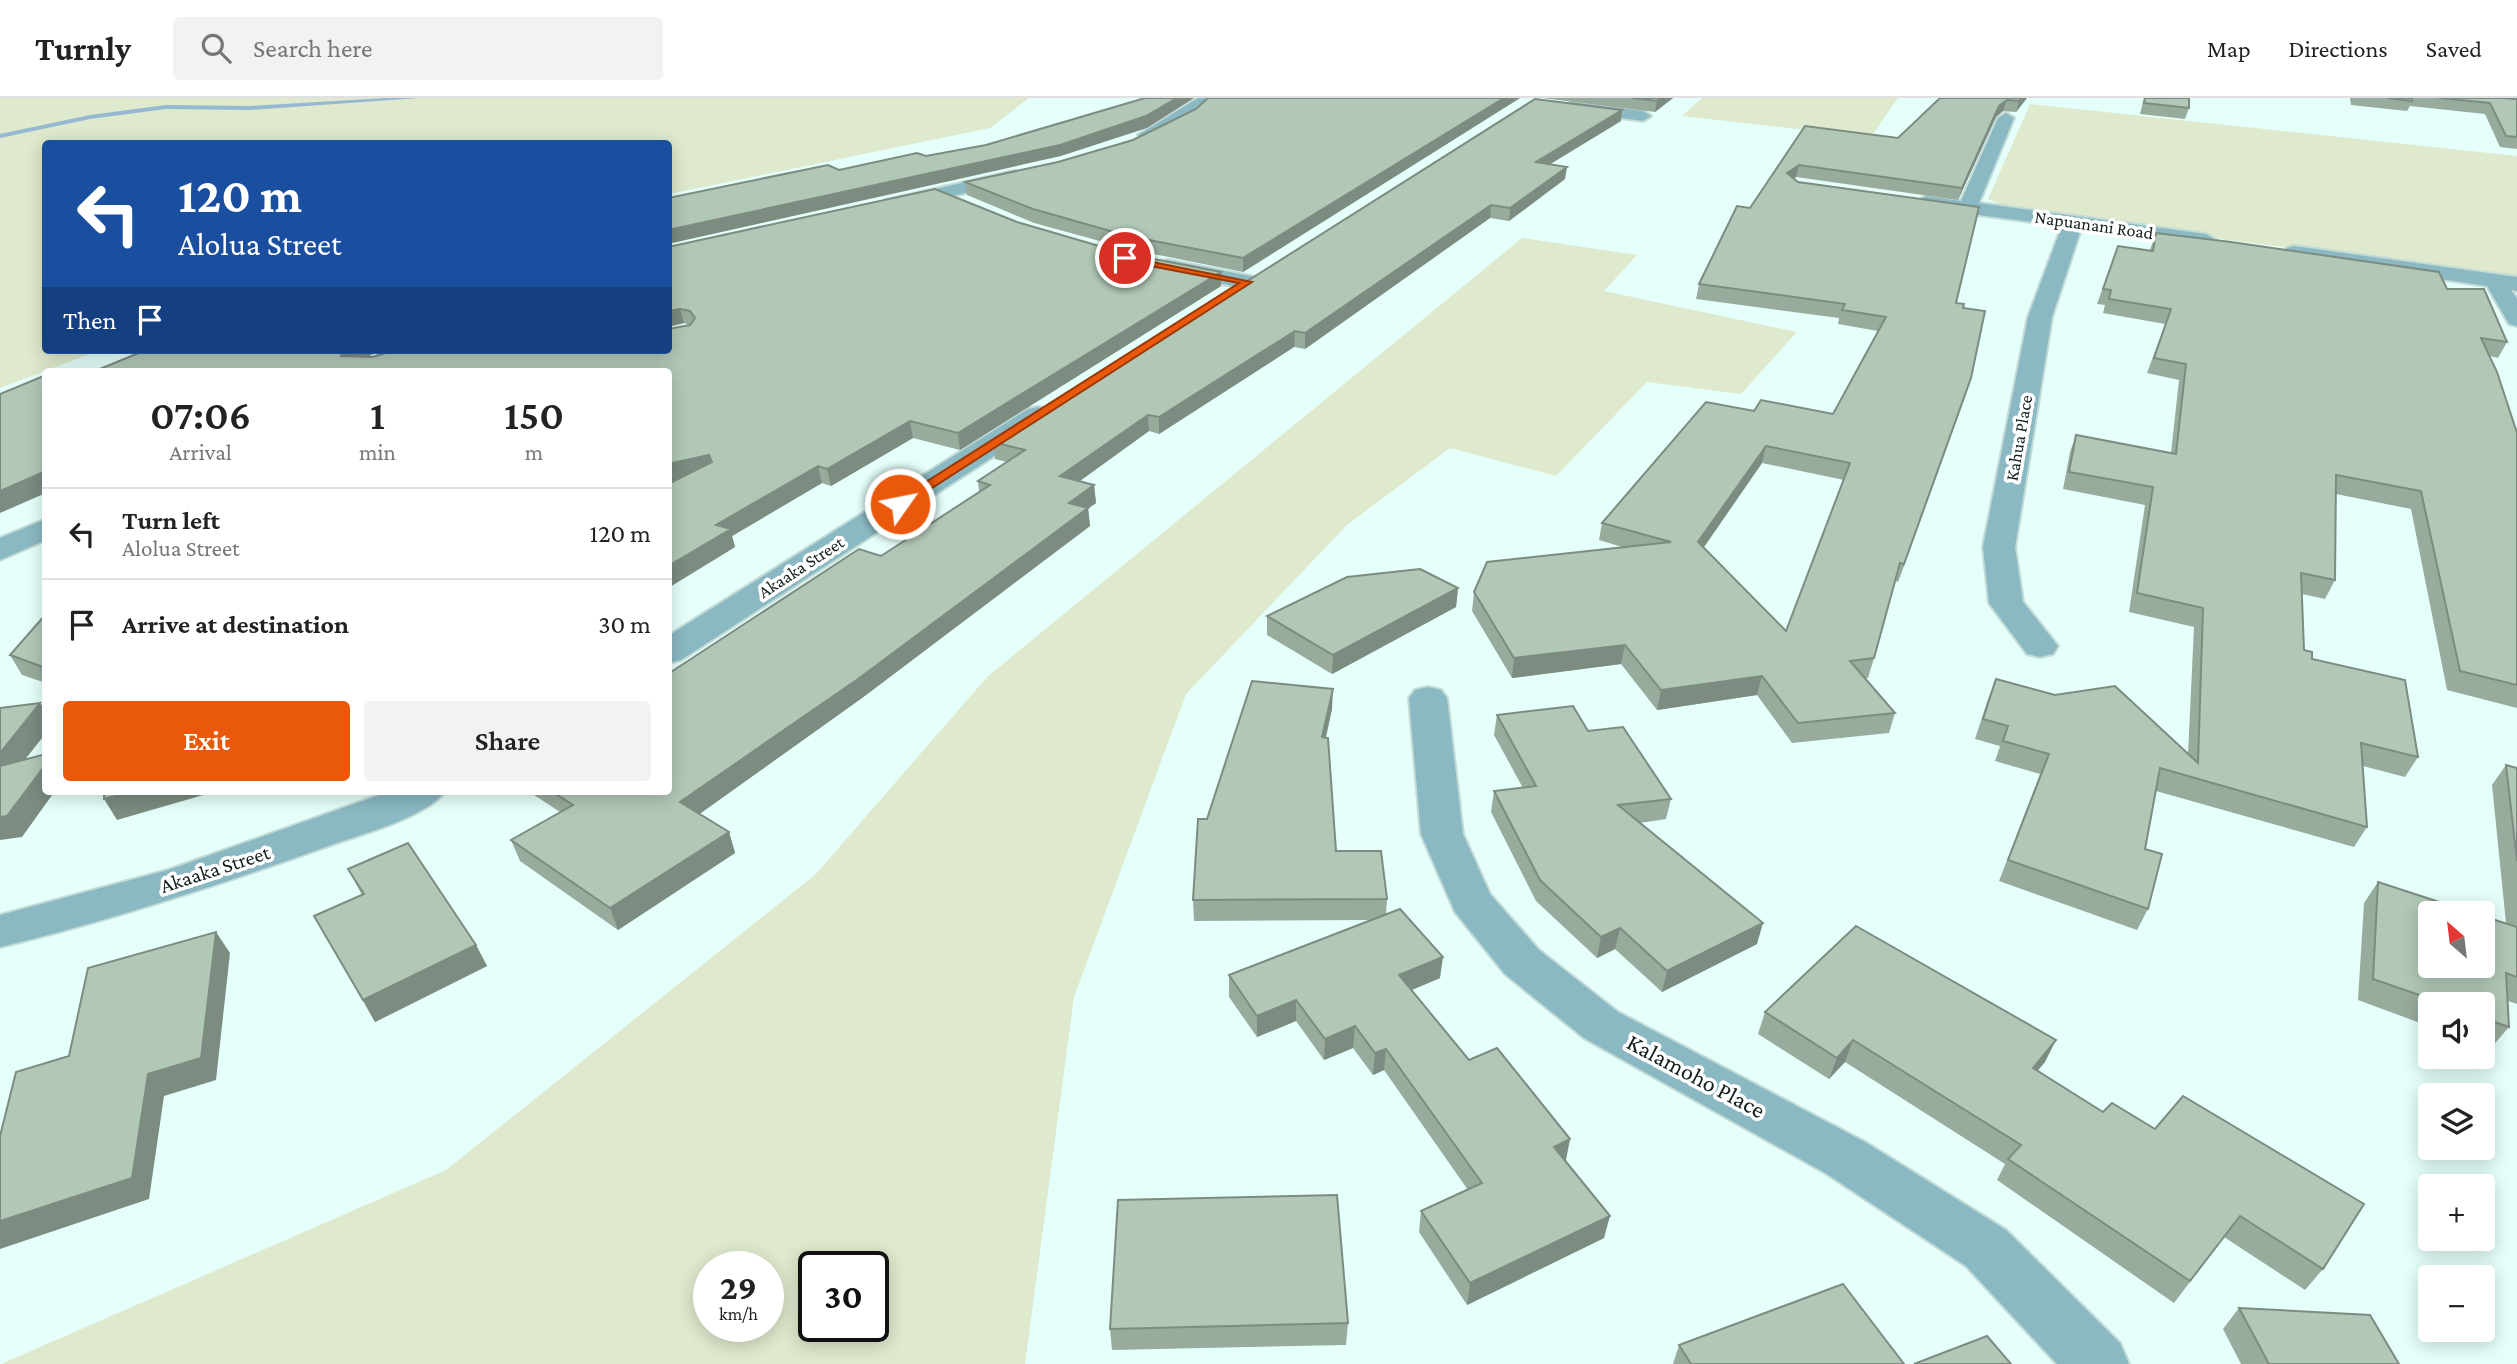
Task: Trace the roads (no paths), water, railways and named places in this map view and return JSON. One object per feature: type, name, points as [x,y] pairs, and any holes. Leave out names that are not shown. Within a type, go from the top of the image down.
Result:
[{"type":"street","points":[[1131,141],[1183,117],[1208,98]]},
{"type":"street","points":[[1549,105],[1643,116]]},
{"type":"street","points":[[1968,207],[2006,118]]},
{"type":"street","points":[[872,208],[1035,171]]},
{"type":"street","points":[[940,193],[977,209]]},
{"type":"street","name":"Napuanani Road","points":[[1902,199],[2223,242]]},
{"type":"street","name":"Kahua Place","points":[[2040,646],[2006,603],[1999,547],[2040,317],[2073,223]]},
{"type":"street","points":[[2278,250],[2506,282],[2517,319]]},
{"type":"street","points":[[1150,263],[1247,282]]},
{"type":"street","points":[[1212,304],[1271,267]]},
{"type":"street","name":"Akaaka Street","points":[[672,649],[1062,400]]},
{"type":"street","points":[[0,550],[42,530]]},
{"type":"street","name":"Kalamoho Place","points":[[1428,698],[1442,834],[1471,901],[1521,962],[1601,1025],[1846,1158],[1986,1248],[2098,1364]]},
{"type":"street","name":"Akaaka Street","points":[[0,931],[65,916],[218,871],[391,808],[417,795]]},
{"type":"waterway","points":[[0,136],[90,117],[166,107],[249,108],[416,98]]}]
